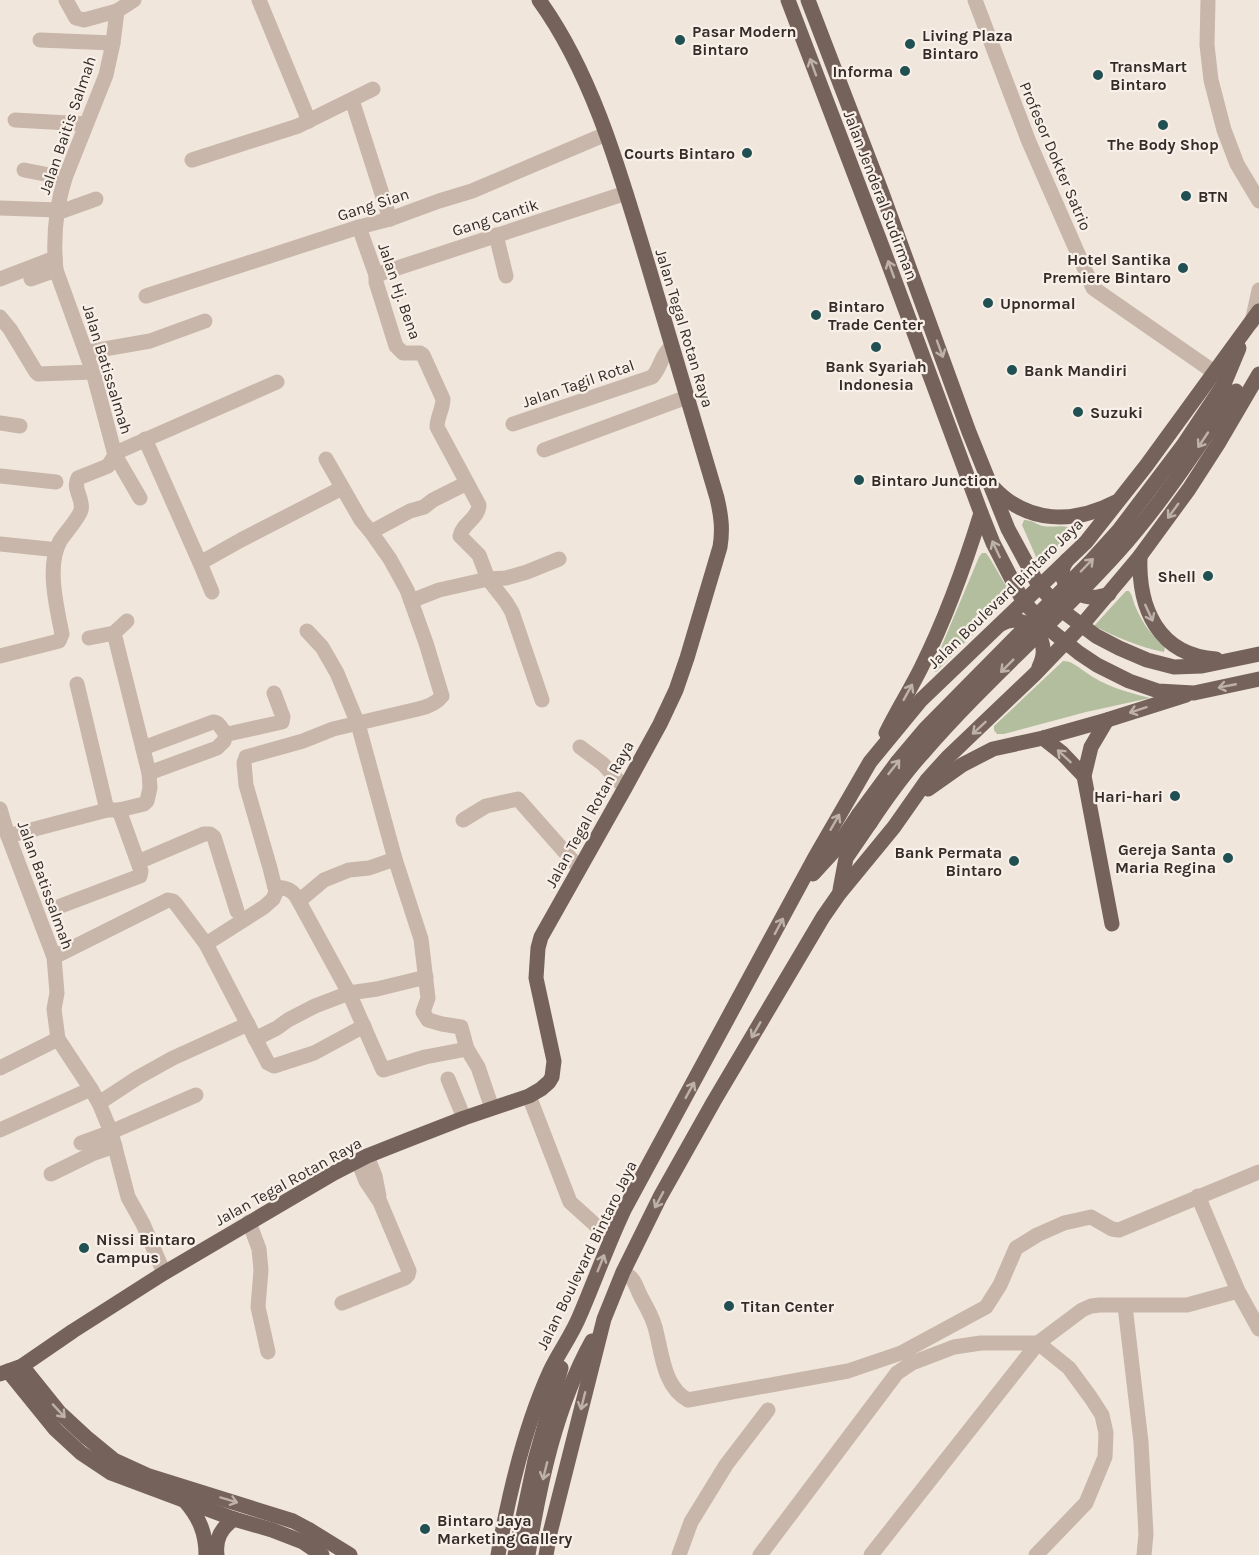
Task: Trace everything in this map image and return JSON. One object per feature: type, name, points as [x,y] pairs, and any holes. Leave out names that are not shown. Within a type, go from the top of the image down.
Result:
[{"type":"main road","name":"Jalan Tegal Rotan Raya","points":[[350,1555],[293,1521],[187,1495],[111,1473],[81,1453],[55,1429],[10,1371],[164,1273],[334,1173],[465,1118],[529,1096],[549,1082],[554,1069],[554,1061],[536,978],[541,937],[660,724],[676,690],[720,547],[722,522],[672,346],[606,134],[568,46],[539,0]]},
{"type":"main road","name":"Jalan Jenderal Sudirman","points":[[788,0],[981,513],[993,543],[1023,601],[1048,629],[1097,665],[1158,691],[1194,693]]},
{"type":"main road","name":"Jalan Jenderal Sudirman","points":[[808,0],[969,432],[1008,529],[1039,586],[1064,612],[1096,636],[1147,660],[1174,667],[1202,666],[1259,654]]},
{"type":"main road","points":[[828,107],[841,108],[847,102]]},
{"type":"main road","points":[[836,127],[842,120],[854,120]]},
{"type":"main road","name":"Jalan Boulevard Bintaro Jaya","points":[[797,892],[935,738],[1099,572],[1140,527],[1196,452],[1224,382],[1253,320]]},
{"type":"main road","name":"Jalan Boulevard Bintaro Jaya","points":[[498,1555],[515,1478],[538,1401],[550,1371],[579,1318],[612,1235],[834,823],[870,762],[921,700],[1086,542],[1146,466],[1224,382],[1259,365]]},
{"type":"main road","name":"Jalan Boulevard Bintaro Jaya","points":[[546,1555],[604,1320],[623,1272],[660,1197],[807,943],[839,894],[914,800],[927,780],[1082,625],[1140,556],[1194,481],[1259,374]]},
{"type":"main road","points":[[991,485],[1005,498],[1022,508],[1050,517],[1079,516],[1120,500]]},
{"type":"main road","points":[[870,762],[922,667],[957,583],[981,513]]},
{"type":"main road","points":[[1140,556],[1143,599],[1160,632],[1186,652],[1210,659],[1232,660]]},
{"type":"main road","points":[[1067,560],[1062,575],[1076,593],[1093,598],[1109,594]]},
{"type":"main road","points":[[996,628],[1004,622],[1013,620],[1025,623],[1038,634],[1043,658],[1035,674]]},
{"type":"main road","points":[[914,800],[972,759],[993,749],[1107,720],[1194,693],[1259,679]]},
{"type":"main road","points":[[1107,720],[1091,747],[1084,776],[1112,924]]},
{"type":"main road","points":[[1042,738],[1062,753],[1084,776]]},
{"type":"main road","name":"Jalan Boulevard Bintaro Jaya","points":[[839,894],[846,858],[865,818]]},
{"type":"main road","points":[[516,1555],[535,1460],[550,1404],[579,1318]]},
{"type":"main road","points":[[528,1555],[540,1491],[560,1413],[585,1353],[604,1320]]},
{"type":"main road","name":"Jalan Tegal Rotan Raya","points":[[187,1495],[234,1519],[303,1542],[322,1555]]},
{"type":"main road","points":[[187,1495],[201,1525],[206,1555]]},
{"type":"main road","points":[[217,1555],[219,1536],[228,1523],[234,1519]]},
{"type":"street","points":[[66,0],[76,18],[84,20],[117,11],[134,0]]},
{"type":"street","points":[[260,0],[309,121]]},
{"type":"street","name":"Profesor Dokter Satrio","points":[[975,0],[1029,142],[1093,288],[1224,382]]},
{"type":"street","points":[[1208,0],[1207,45],[1210,73],[1224,130],[1237,164],[1259,201]]},
{"type":"street","name":"Jalan Baitis Salmah","points":[[55,264],[60,193],[106,75],[117,11]]},
{"type":"street","points":[[40,40],[113,43]]},
{"type":"street","points":[[192,160],[309,121],[373,89]]},
{"type":"street","points":[[352,100],[390,219]]},
{"type":"street","points":[[15,120],[86,124]]},
{"type":"street","name":"Gang Sian","points":[[146,296],[472,191],[606,134]]},
{"type":"street","points":[[24,170],[65,178]]},
{"type":"street","name":"Gang Cantik","points":[[376,275],[626,193]]},
{"type":"street","points":[[0,208],[58,212],[96,199]]},
{"type":"street","name":"Jalan Hj. Bena","points":[[359,227],[376,275],[376,282],[396,346],[403,353],[423,355],[443,401],[437,427],[479,504],[479,509],[461,531],[460,536],[479,555],[488,579],[512,612],[542,700]]},
{"type":"street","points":[[496,235],[506,276]]},
{"type":"street","points":[[31,279],[55,264]]},
{"type":"street","points":[[0,279],[55,264]]},
{"type":"street","name":"Jalan Batissalmah","points":[[0,656],[59,641],[61,638],[53,585],[54,567],[58,545],[81,510],[76,482],[78,478],[108,466],[115,455],[87,352],[55,264]]},
{"type":"street","points":[[1253,320],[1259,290]]},
{"type":"street","points":[[0,317],[38,374],[93,372]]},
{"type":"street","points":[[87,352],[150,341],[205,321]]},
{"type":"street","name":"Jalan Tagil Rotal","points":[[513,424],[652,377],[657,372],[664,353],[672,346]]},
{"type":"street","points":[[140,498],[115,455],[145,439],[277,382]]},
{"type":"street","points":[[544,450],[687,397]]},
{"type":"street","points":[[1,421],[20,426]]},
{"type":"street","points":[[145,439],[212,592]]},
{"type":"street","points":[[206,944],[264,907],[273,899],[276,892],[246,785],[244,760],[249,756],[303,741],[333,729],[429,706],[441,696],[426,643],[407,590],[390,559],[361,520],[326,459]]},
{"type":"street","points":[[0,476],[56,482]]},
{"type":"street","points":[[371,532],[410,511],[424,507],[466,483]]},
{"type":"street","points":[[200,563],[342,488]]},
{"type":"street","points":[[0,544],[49,549]]},
{"type":"street","points":[[411,601],[439,590],[488,579],[506,578],[559,559]]},
{"type":"street","points":[[88,638],[114,633],[128,621]]},
{"type":"street","points":[[307,631],[322,647],[337,673],[358,724],[395,859],[421,939],[428,998],[423,1012],[428,1020],[461,1027],[467,1049],[478,1067],[492,1108]]},
{"type":"street","points":[[8,836],[144,804],[147,801],[150,788],[149,773],[114,633]]},
{"type":"street","points":[[58,907],[140,876],[141,871],[113,810],[77,684]]},
{"type":"street","points":[[226,734],[282,722],[283,717],[274,693]]},
{"type":"street","points":[[143,748],[213,722],[219,724],[226,734]]},
{"type":"street","points":[[149,773],[217,748],[224,741],[226,734]]},
{"type":"street","points":[[580,747],[603,764],[625,788]]},
{"type":"street","points":[[463,820],[486,806],[518,799],[579,868]]},
{"type":"street","name":"Jalan Batissalmah","points":[[0,809],[54,957],[57,993],[54,1008],[58,1039],[99,1103],[113,1139],[128,1197],[143,1224],[164,1273]]},
{"type":"street","points":[[138,862],[204,834],[210,834],[214,837],[237,911]]},
{"type":"street","points":[[299,901],[324,880],[349,870],[369,868],[395,859]]},
{"type":"street","points":[[275,887],[292,891],[299,901],[350,993],[383,1070],[425,1057],[467,1049]]},
{"type":"street","points":[[54,957],[168,900],[176,904],[206,944],[268,1063],[274,1066],[314,1053],[364,1026]]},
{"type":"street","points":[[255,1039],[315,1006],[350,993],[426,977]]},
{"type":"street","points":[[99,1103],[173,1058],[248,1024]]},
{"type":"street","points":[[0,1068],[58,1039]]},
{"type":"street","points":[[448,1079],[465,1118]]},
{"type":"street","points":[[0,1130],[91,1089]]},
{"type":"street","points":[[51,1174],[92,1154],[113,1139],[196,1095]]},
{"type":"street","points":[[529,1096],[570,1202],[601,1230],[612,1235]]},
{"type":"street","points":[[81,1143],[113,1139]]},
{"type":"street","points":[[342,1303],[405,1278],[409,1270],[380,1202],[366,1181],[363,1159]]},
{"type":"street","points":[[623,1272],[632,1276],[654,1323],[671,1386],[679,1396],[688,1400],[848,1371],[901,1353],[986,1307],[1000,1285],[1016,1248],[1037,1235],[1064,1223],[1091,1217],[1112,1229],[1119,1230],[1259,1172]]},
{"type":"street","points":[[1198,1196],[1238,1291],[1259,1329]]},
{"type":"street","points":[[249,1222],[259,1250],[261,1270],[258,1307],[268,1352]]},
{"type":"street","points":[[871,1555],[1038,1343],[1082,1310],[1100,1305],[1187,1305],[1238,1291]]},
{"type":"street","points":[[1125,1306],[1141,1442],[1146,1534],[1144,1555]]},
{"type":"street","points":[[760,1555],[897,1373],[912,1363],[954,1347],[981,1343],[1038,1343],[1069,1368],[1102,1415],[1106,1433],[1105,1457],[1086,1503],[1036,1555]]},
{"type":"street","points":[[679,1555],[691,1522],[726,1465],[768,1410]]},
{"type":"green space","points":[[1024,520],[1043,526],[1062,526],[1072,529],[1072,533],[1041,562],[1037,559],[1022,525]]},
{"type":"green space","points":[[982,553],[986,553],[989,557],[1009,591],[1009,597],[936,672],[932,669]]},
{"type":"green space","points":[[1126,591],[1129,591],[1145,624],[1165,647],[1164,652],[1128,641],[1094,626]]},
{"type":"green space","points":[[1063,661],[1074,664],[1107,685],[1150,698],[997,734],[994,726]]},
{"type":"place","name":"Pasar Modern Bintaro","points":[[680,40]]},
{"type":"place","name":"Living Plaza Bintaro","points":[[910,44]]},
{"type":"place","name":"Informa","points":[[905,71]]},
{"type":"place","name":"TransMart Bintaro","points":[[1098,75]]},
{"type":"place","name":"The Body Shop","points":[[1163,125]]},
{"type":"place","name":"Courts Bintaro","points":[[747,153]]},
{"type":"place","name":"BTN","points":[[1186,196]]},
{"type":"place","name":"Hotel Santika Premiere Bintaro","points":[[1183,268]]},
{"type":"place","name":"Upnormal","points":[[988,303]]},
{"type":"place","name":"Bintaro Trade Center","points":[[816,315]]},
{"type":"place","name":"Bank Syariah Indonesia","points":[[876,347]]},
{"type":"place","name":"Bank Mandiri","points":[[1012,370]]},
{"type":"place","name":"Suzuki","points":[[1078,412]]},
{"type":"place","name":"Bintaro Junction","points":[[859,480]]},
{"type":"place","name":"Shell","points":[[1208,576]]},
{"type":"place","name":"Hari-hari","points":[[1175,796]]},
{"type":"place","name":"Gereja Santa Maria Regina","points":[[1228,858]]},
{"type":"place","name":"Bank Permata Bintaro","points":[[1014,861]]},
{"type":"place","name":"Nissi Bintaro Campus","points":[[84,1248]]},
{"type":"place","name":"Titan Center","points":[[729,1306]]},
{"type":"place","name":"Bintaro Jaya Marketing Gallery","points":[[425,1529]]}]
